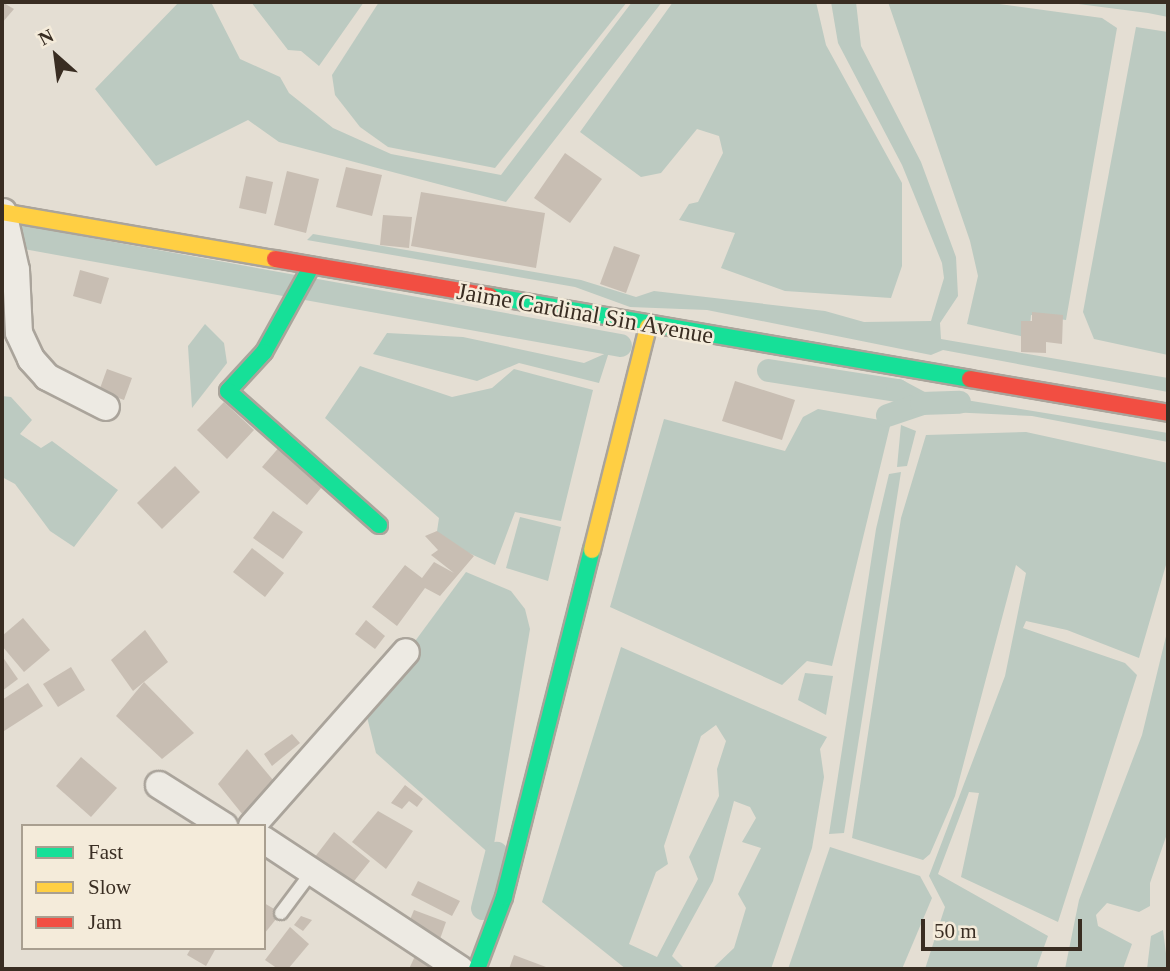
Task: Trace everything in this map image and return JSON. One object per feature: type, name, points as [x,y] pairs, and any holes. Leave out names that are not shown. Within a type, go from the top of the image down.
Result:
[{"type":"main road","name":"Jaime Cardinal Sin Avenue","points":[[3,212],[648,327],[1168,412]]},
{"type":"main road","points":[[310,268],[278,318],[264,352],[228,391],[379,524]]},
{"type":"main road","points":[[477,969],[504,897],[648,327]]},
{"type":"street","points":[[3,212],[16,270],[19,333],[32,359],[47,377],[106,407]]},
{"type":"street","points":[[254,824],[406,652]]},
{"type":"street","points":[[159,785],[221,824]]},
{"type":"street","points":[[266,841],[460,969]]},
{"type":"lane","points":[[281,914],[311,873]]},
{"type":"shaded area","points":[[179,2],[211,2],[240,59],[280,77],[289,93],[333,128],[391,154],[501,175],[632,2],[662,2],[506,202],[279,142],[248,120],[156,166],[95,89]]},
{"type":"shaded area","points":[[251,2],[364,2],[319,66],[301,51],[288,50]]},
{"type":"shaded area","points":[[379,2],[627,2],[495,168],[388,147],[360,127],[335,95],[332,75]]},
{"type":"shaded area","points":[[673,2],[816,2],[826,45],[902,183],[902,266],[891,298],[785,291],[721,268],[735,233],[679,220],[689,204],[698,202],[723,153],[719,136],[697,129],[661,173],[641,177],[580,132]]},
{"type":"shaded area","points":[[831,2],[856,2],[861,46],[921,162],[956,257],[958,296],[940,323],[941,339],[1168,378],[1168,392],[943,350],[931,355],[707,310],[630,307],[575,287],[307,240],[313,234],[581,280],[636,297],[654,291],[825,311],[864,322],[931,321],[944,278],[942,263],[902,165],[838,43]]},
{"type":"shaded area","points":[[888,2],[984,2],[1102,18],[1117,28],[1066,320],[1031,315],[1029,338],[967,324],[978,276],[970,241]]},
{"type":"shaded area","points":[[1063,2],[1168,2],[1168,17],[1148,13]]},
{"type":"shaded area","points":[[1136,27],[1168,32],[1168,355],[1094,339],[1083,312]]},
{"type":"shaded area","points":[[205,324],[224,343],[227,363],[192,408],[188,346]]},
{"type":"shaded area","points":[[387,333],[463,337],[584,363],[609,352],[599,383],[519,363],[477,381],[373,354]]},
{"type":"shaded area","points":[[360,366],[452,397],[492,388],[514,369],[593,390],[561,521],[515,512],[495,565],[436,538],[439,518],[325,418]]},
{"type":"shaded area","points":[[929,394],[1168,433],[1168,442],[1032,416],[927,411]]},
{"type":"shaded area","points":[[2,396],[11,397],[32,420],[20,434],[41,448],[52,441],[118,490],[74,547],[50,531],[15,484],[2,477]]},
{"type":"shaded area","points":[[818,409],[891,422],[832,666],[807,661],[782,685],[610,607],[664,419],[785,451],[803,417]]},
{"type":"shaded area","points":[[901,425],[916,431],[907,466],[897,467]]},
{"type":"shaded area","points":[[1026,432],[1168,463],[1168,558],[1139,658],[1067,630],[1026,621],[1023,628],[1125,663],[1137,675],[1058,922],[961,877],[979,793],[969,792],[938,874],[1048,936],[1036,969],[925,969],[945,907],[929,876],[1005,676],[1026,573],[1016,565],[955,796],[930,854],[923,860],[852,838],[901,518],[926,435]]},
{"type":"shaded area","points":[[901,472],[844,833],[829,834],[876,529],[889,474]]},
{"type":"shaded area","points":[[520,517],[561,527],[548,581],[506,568]]},
{"type":"shaded area","points":[[466,572],[511,591],[525,609],[530,629],[492,856],[376,753],[365,709]]},
{"type":"shaded area","points":[[1168,628],[1168,831],[1150,883],[1150,906],[1139,912],[1107,903],[1096,915],[1098,926],[1132,944],[1123,969],[1065,969],[1079,900],[1142,735]]},
{"type":"shaded area","points":[[621,647],[827,737],[820,749],[824,777],[812,848],[771,969],[712,969],[734,948],[746,908],[738,894],[761,848],[742,842],[756,818],[750,807],[734,801],[713,881],[672,956],[685,969],[626,969],[542,902]],"holes":[[[716,725],[726,741],[717,769],[719,796],[689,857],[698,879],[657,957],[629,944],[656,872],[668,864],[664,846],[701,736]]]},
{"type":"shaded area","points":[[805,673],[833,676],[826,715],[798,700]]},
{"type":"shaded area","points":[[830,847],[920,876],[932,898],[902,969],[788,969]]},
{"type":"shaded area","points":[[1163,930],[1168,969],[1147,969],[1151,936]]},
{"type":"building","points":[[2,2],[14,9],[2,23]]},
{"type":"building","points":[[565,153],[602,179],[570,223],[534,198]]},
{"type":"building","points":[[346,167],[382,175],[372,216],[336,207]]},
{"type":"building","points":[[287,171],[319,179],[306,233],[274,225]]},
{"type":"building","points":[[246,176],[273,182],[266,214],[239,208]]},
{"type":"building","points":[[421,192],[545,213],[536,268],[411,246]]},
{"type":"building","points":[[383,215],[412,217],[409,248],[380,245]]},
{"type":"building","points":[[614,246],[640,255],[626,293],[600,284]]},
{"type":"building","points":[[80,270],[109,278],[101,304],[73,296]]},
{"type":"building","points":[[1032,312],[1063,315],[1062,344],[1046,342],[1046,353],[1021,352],[1021,321],[1032,321]]},
{"type":"building","points":[[107,369],[132,378],[124,400],[99,391]]},
{"type":"building","points":[[735,381],[795,400],[782,440],[722,421]]},
{"type":"building","points":[[224,402],[254,430],[227,459],[197,430]]},
{"type":"building","points":[[281,445],[326,482],[307,505],[262,467]]},
{"type":"building","points":[[175,466],[200,492],[162,529],[137,503]]},
{"type":"building","points":[[273,511],[303,532],[283,559],[253,538]]},
{"type":"building","points":[[437,531],[474,556],[440,596],[425,588],[397,626],[372,607],[405,565],[422,578],[434,562],[454,573],[431,555],[438,550],[425,536]]},
{"type":"building","points":[[252,548],[284,573],[265,597],[233,572]]},
{"type":"building","points":[[23,618],[50,650],[24,672],[2,646],[2,636]]},
{"type":"building","points":[[366,620],[385,636],[375,649],[355,634]]},
{"type":"building","points":[[145,630],[168,662],[133,691],[111,660]]},
{"type":"building","points":[[2,656],[18,679],[2,691]]},
{"type":"building","points":[[71,667],[85,690],[58,707],[43,684]]},
{"type":"building","points":[[144,682],[194,733],[162,759],[116,716]]},
{"type":"building","points":[[28,683],[43,706],[4,731],[2,700]]},
{"type":"building","points":[[292,734],[300,743],[272,766],[264,754]]},
{"type":"building","points":[[247,749],[273,780],[243,815],[218,784]]},
{"type":"building","points":[[81,757],[117,788],[91,817],[56,786]]},
{"type":"building","points":[[405,785],[423,799],[417,807],[409,801],[402,809],[391,803]]},
{"type":"building","points":[[378,811],[413,831],[386,869],[352,842]]},
{"type":"building","points":[[334,832],[370,861],[347,890],[311,862]]},
{"type":"building","points":[[418,881],[460,901],[452,916],[411,895]]},
{"type":"building","points":[[266,904],[281,913],[266,932]]},
{"type":"building","points":[[414,910],[446,922],[440,939],[407,927]]},
{"type":"building","points":[[301,916],[312,920],[303,931],[294,925]]},
{"type":"building","points":[[290,927],[309,944],[288,969],[278,969],[265,960]]},
{"type":"building","points":[[422,941],[445,969],[409,969]]},
{"type":"building","points":[[190,950],[215,950],[206,966],[187,955]]},
{"type":"building","points":[[514,955],[546,967],[509,969]]},
{"type":"waterway","points":[[2,233],[620,345]]},
{"type":"waterway","points":[[768,370],[897,390],[921,403]]},
{"type":"waterway","points":[[887,415],[921,403],[959,402]]},
{"type":"waterway","points":[[482,908],[496,853]]},
{"type":"traffic: fast","points":[[311,267],[264,352],[228,391],[379,525]]},
{"type":"traffic: fast","points":[[490,296],[970,379]]},
{"type":"traffic: fast","points":[[477,969],[504,897],[592,550]]},
{"type":"traffic: slow","points":[[2,212],[275,259]]},
{"type":"traffic: slow","points":[[592,550],[648,327]]},
{"type":"traffic: jam","points":[[275,259],[490,296]]},
{"type":"traffic: jam","points":[[970,379],[1168,413]]}]
